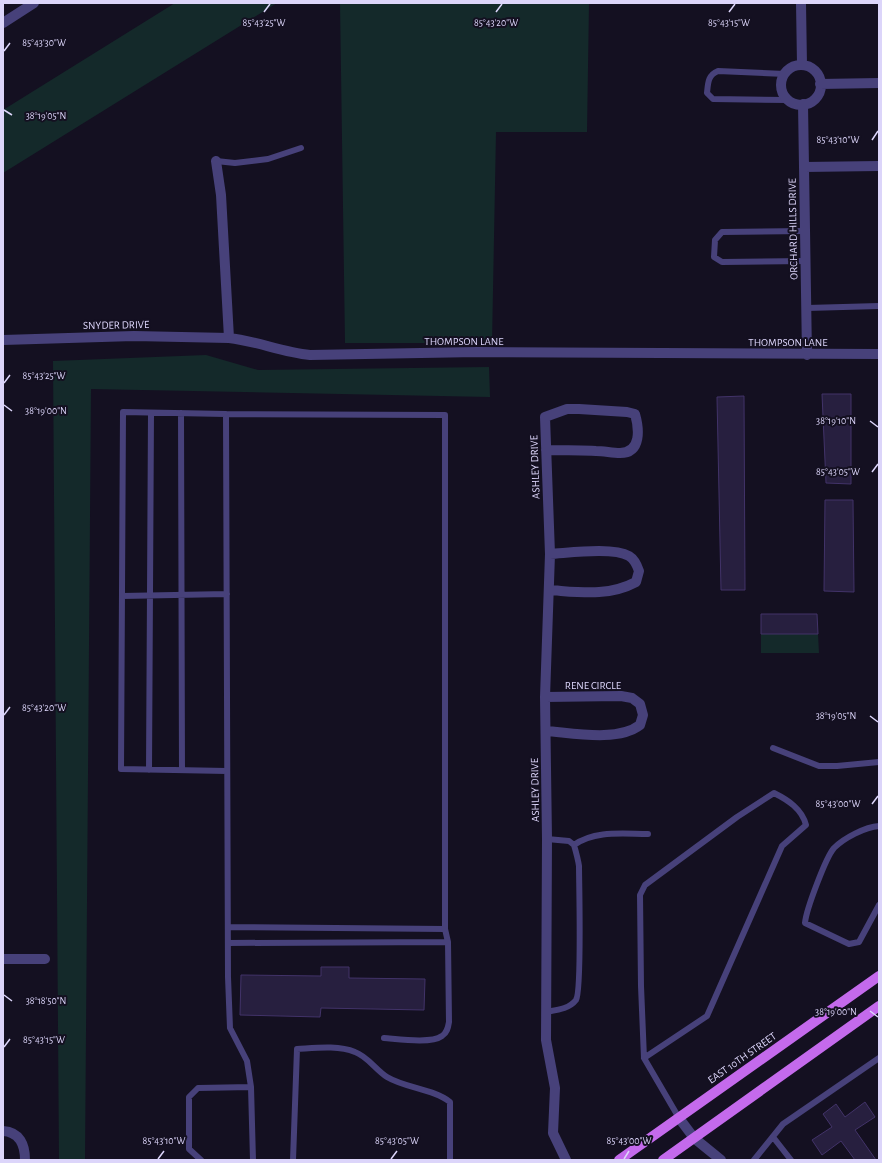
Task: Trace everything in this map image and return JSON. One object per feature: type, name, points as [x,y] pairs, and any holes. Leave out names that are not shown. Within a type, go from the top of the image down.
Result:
[{"type":"main road","name":"EAST 10TH STREET","points":[[619,1160],[879,976]]},
{"type":"main road","points":[[663,1160],[879,1006]]},
{"type":"street","points":[[3,23],[34,3]]},
{"type":"street","points":[[801,3],[802,65]]},
{"type":"street","points":[[802,65],[809,67],[815,72],[820,84],[818,94],[814,100],[803,104],[792,103],[782,91],[781,84],[785,74],[794,66],[802,65]]},
{"type":"street","points":[[820,84],[879,83]]},
{"type":"street","name":"ORCHARD HILLS DRIVE","points":[[803,104],[807,354]]},
{"type":"street","points":[[216,161],[221,195],[228,338]]},
{"type":"street","points":[[804,167],[879,166]]},
{"type":"street","name":"SNYDER DRIVE","points":[[3,340],[134,336],[228,338]]},
{"type":"street","name":"THOMPSON LANE","points":[[228,338],[245,340],[286,351],[310,355],[477,352],[879,354]]},
{"type":"street","name":"ASHLEY DRIVE","points":[[546,450],[598,451],[622,454],[632,449],[638,440],[640,430],[635,414],[627,412],[567,409],[545,417],[546,450],[550,554],[546,698],[546,1040],[555,1088],[553,1133],[566,1160]]},
{"type":"street","points":[[549,590],[598,593],[615,591],[636,582],[639,571],[635,562],[628,555],[615,552],[602,551],[550,554]]},
{"type":"street","name":"RENE CIRCLE","points":[[546,698],[621,696],[632,698],[640,704],[643,715],[640,725],[625,734],[601,735],[546,731]]},
{"type":"street","points":[[3,959],[45,960]]},
{"type":"street","points":[[679,1118],[694,1138],[722,1160]]},
{"type":"street","points":[[3,1130],[15,1134],[20,1140],[25,1148],[25,1160]]},
{"type":"lane","points":[[785,74],[718,71],[711,74],[707,93],[714,99],[788,100]]},
{"type":"lane","points":[[216,161],[235,163],[268,159],[301,148]]},
{"type":"lane","points":[[805,231],[722,232],[715,240],[714,257],[722,262],[806,261]]},
{"type":"lane","points":[[807,308],[879,306]]},
{"type":"lane","points":[[227,771],[121,769],[123,412],[445,415],[443,660],[445,929],[448,942],[449,1022],[444,1036],[431,1040],[384,1038]]},
{"type":"lane","points":[[149,770],[151,413]]},
{"type":"lane","points":[[181,413],[182,770]]},
{"type":"lane","points":[[226,414],[228,943],[230,1028],[248,1061],[251,1087],[253,1160]]},
{"type":"lane","points":[[122,596],[227,594]]},
{"type":"lane","points":[[773,748],[819,766],[879,762]]},
{"type":"lane","points":[[644,1058],[707,1016],[782,846],[806,826],[804,817],[789,801],[774,793],[737,817],[645,884],[640,895],[641,986],[644,1058],[679,1118]]},
{"type":"lane","points":[[879,826],[853,835],[834,848],[811,901],[806,914],[805,923],[849,944],[859,942],[879,905]]},
{"type":"lane","points":[[574,845],[584,838],[598,834],[648,834]]},
{"type":"lane","points":[[546,1012],[563,1009],[577,998],[580,974],[578,864],[574,845],[569,841],[547,839]]},
{"type":"lane","points":[[228,927],[445,929]]},
{"type":"lane","points":[[228,943],[448,942]]},
{"type":"lane","points":[[293,1160],[297,1049],[328,1048],[356,1052],[388,1077],[418,1090],[445,1098],[450,1102],[450,1160]]},
{"type":"lane","points":[[754,1160],[783,1124],[879,1058]]},
{"type":"lane","points":[[201,1160],[189,1149],[189,1097],[198,1088],[251,1087]]},
{"type":"lane","points":[[772,1137],[791,1160]]},
{"type":"lane","points":[[286,1160],[298,1160]]},
{"type":"green space","points":[[175,3],[277,3],[3,173],[3,110]]},
{"type":"green space","points":[[340,3],[589,3],[587,132],[496,132],[492,343],[345,343]]},
{"type":"green space","points":[[206,355],[258,370],[489,367],[490,397],[91,389],[85,1160],[59,1160],[53,361]]},
{"type":"green space","points":[[761,634],[818,634],[819,653],[761,653]]},
{"type":"building","points":[[822,394],[851,394],[851,484],[826,483]]},
{"type":"building","points":[[744,396],[745,590],[721,590],[717,397]]},
{"type":"building","points":[[825,500],[853,500],[854,592],[824,591]]},
{"type":"building","points":[[761,614],[817,614],[818,634],[761,634]]},
{"type":"building","points":[[321,967],[349,967],[349,978],[425,979],[424,1010],[321,1008],[320,1017],[240,1015],[241,975],[321,976]]},
{"type":"building","points":[[865,1102],[875,1117],[855,1130],[876,1160],[855,1160],[841,1141],[822,1155],[812,1140],[832,1127],[823,1114],[836,1104],[845,1117]]}]
